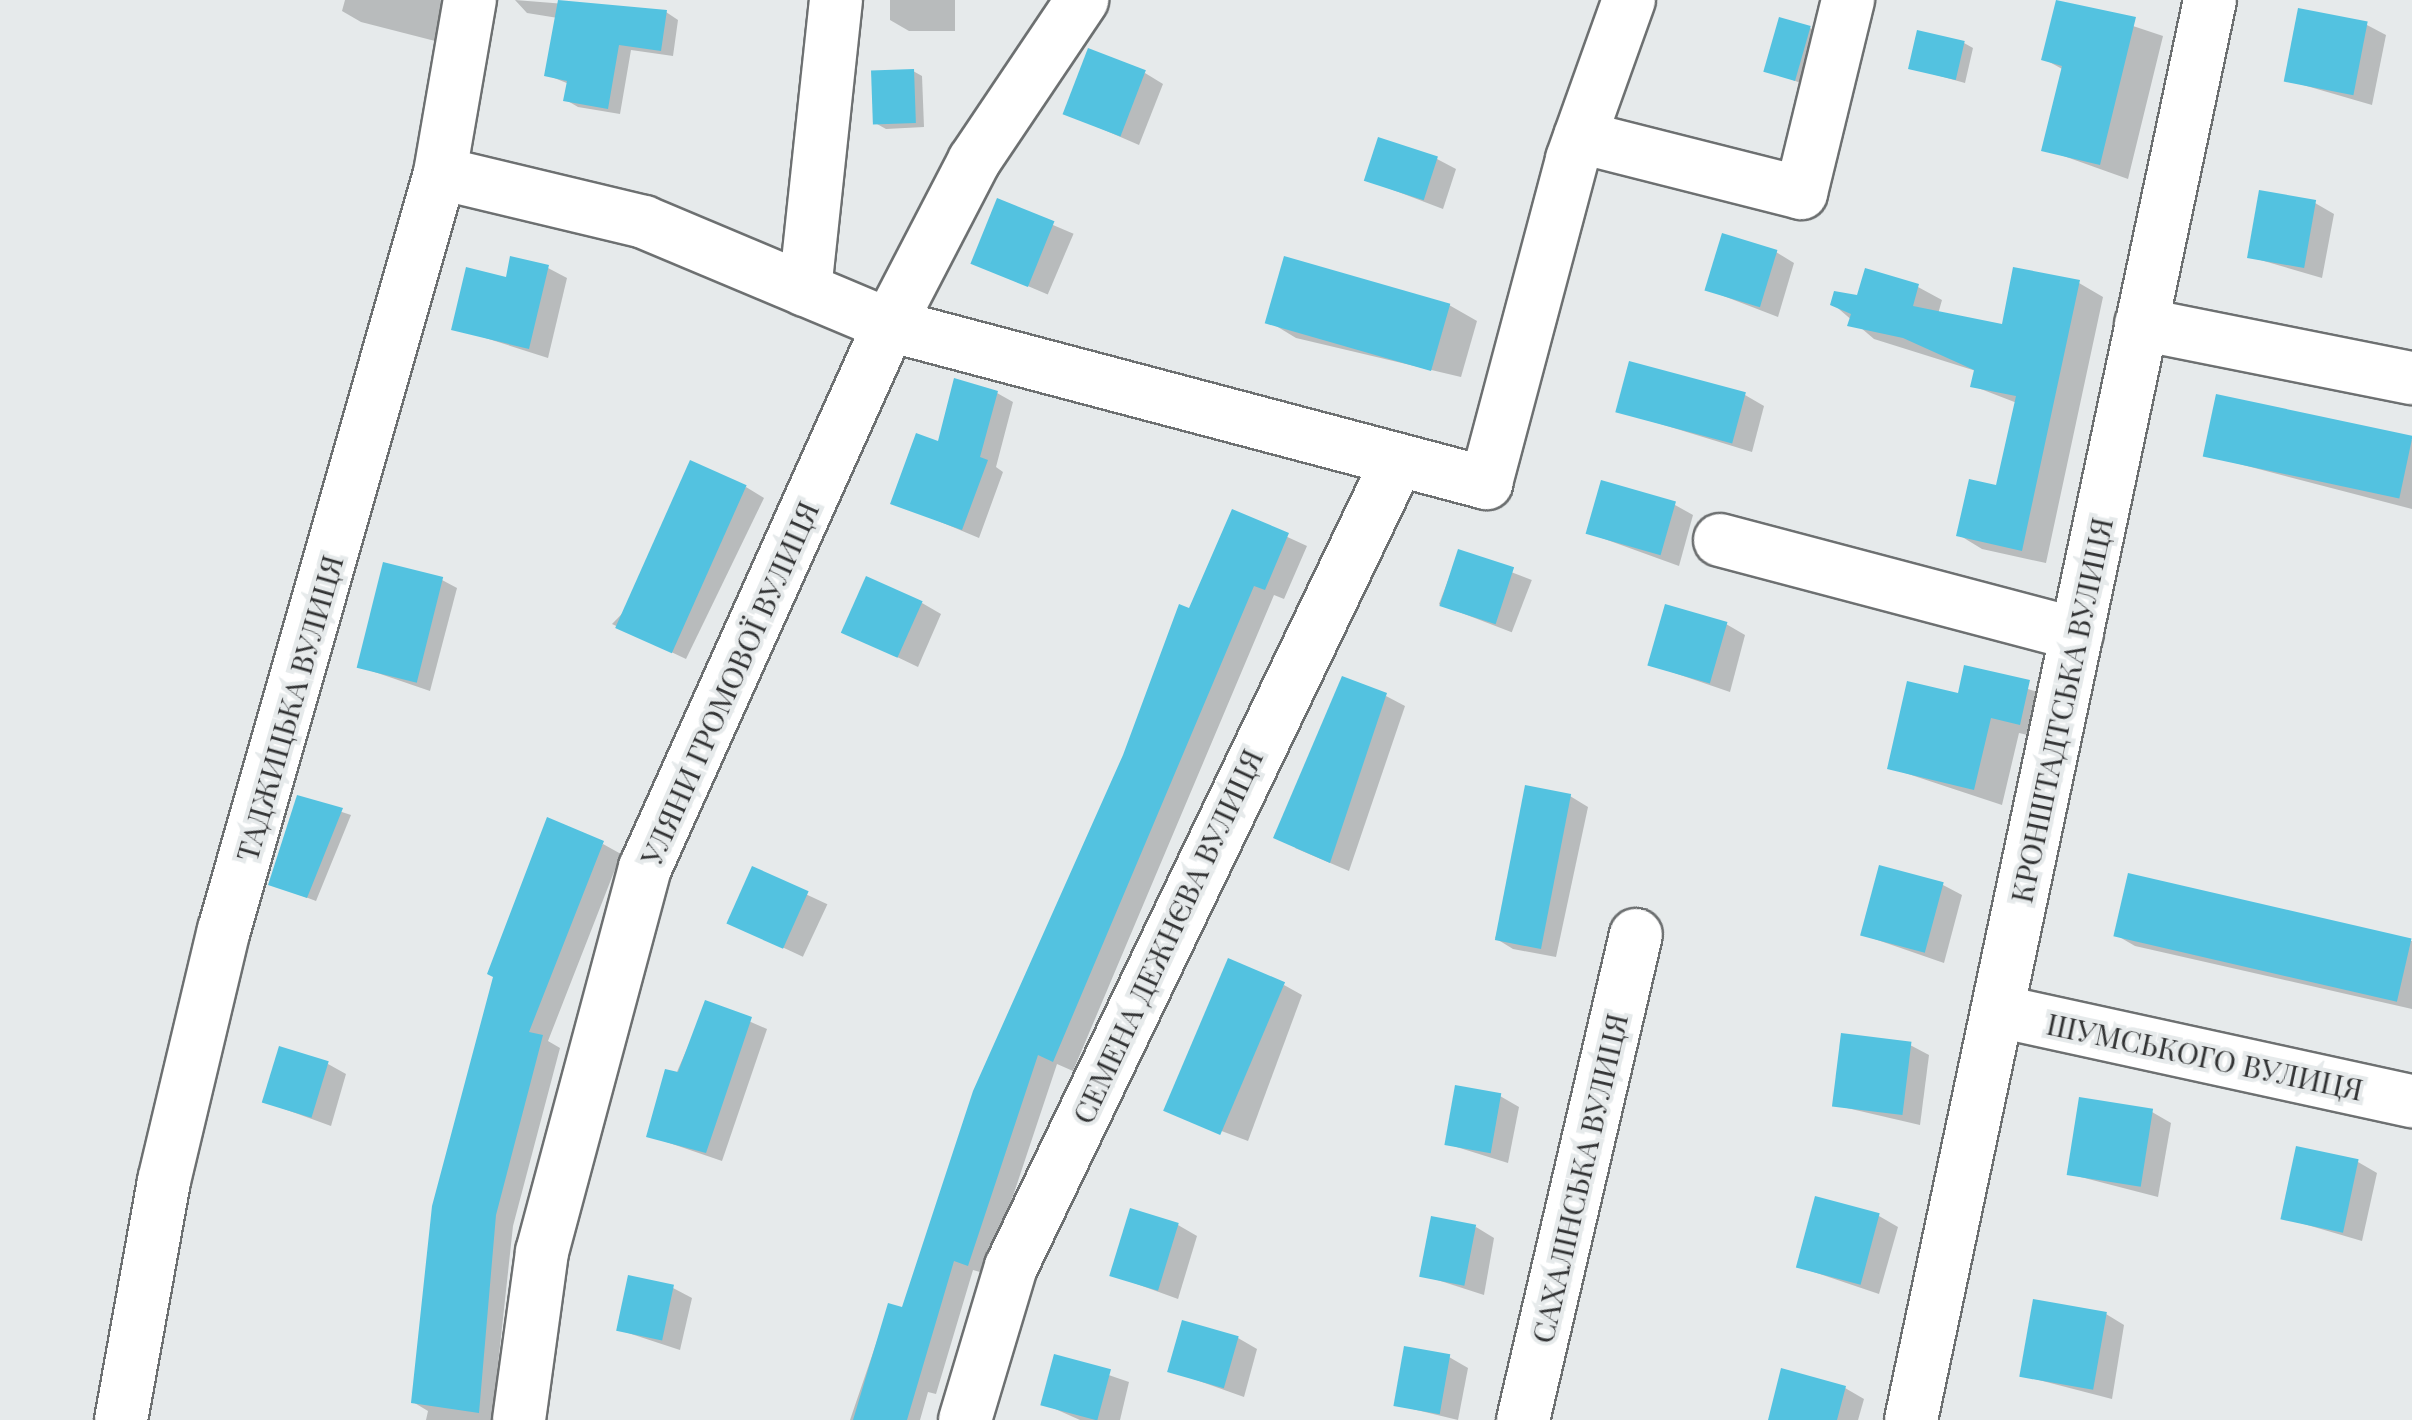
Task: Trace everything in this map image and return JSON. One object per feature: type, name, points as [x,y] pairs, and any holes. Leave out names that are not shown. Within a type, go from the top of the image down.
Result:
[{"type":"street","name":"ТАДЖИЦЬКА ВУЛИЦЯ","points":[[121,1420],[164,1181],[224,930],[440,173],[470,0]]},
{"type":"street","points":[[805,290],[836,0]]},
{"type":"street","name":"УЛЯНИ ГРОМОВОЇ ВУЛИЦЯ","points":[[519,1420],[542,1252],[645,868],[889,325],[974,161],[1082,0]]},
{"type":"street","points":[[440,173],[644,222],[889,325],[1486,483],[1580,137],[1629,0]]},
{"type":"street","points":[[1580,137],[1801,192],[1848,0]]},
{"type":"street","name":"КРОНШТАДТСЬКА ВУЛИЦЯ","points":[[1911,1420],[2210,0]]},
{"type":"street","points":[[2142,324],[2412,378]]},
{"type":"street","name":"СЕМЕНА ДЕЖНЄВА ВУЛИЦЯ","points":[[965,1420],[1011,1267],[1396,462]]},
{"type":"street","points":[[1720,540],[2077,634]]},
{"type":"street","name":"САХАЛІНСЬКА ВУЛИЦЯ","points":[[1524,1420],[1636,935]]},
{"type":"street","name":"ШУМСЬКОГО ВУЛИЦЯ","points":[[1998,1011],[2412,1100]]},
{"type":"building","points":[[558,0],[667,10],[661,51],[619,45],[608,109],[563,101],[567,81],[544,76]]},
{"type":"building","points":[[2056,0],[2136,17],[2100,165],[2041,151],[2062,66],[2041,60]]},
{"type":"building","points":[[2298,8],[2368,22],[2353,95],[2284,82]]},
{"type":"building","points":[[1779,17],[1811,26],[1795,81],[1763,72]]},
{"type":"building","points":[[1917,30],[1965,41],[1956,80],[1908,69]]},
{"type":"building","points":[[1088,48],[1146,70],[1120,137],[1063,114]]},
{"type":"building","points":[[914,69],[916,123],[873,124],[871,71]]},
{"type":"building","points":[[1378,137],[1438,156],[1424,200],[1364,181]]},
{"type":"building","points":[[2259,190],[2316,200],[2304,268],[2247,258]]},
{"type":"building","points":[[997,198],[1054,221],[1028,287],[970,264]]},
{"type":"building","points":[[1722,233],[1777,250],[1760,307],[1704,290]]},
{"type":"building","points":[[510,256],[549,265],[529,349],[451,330],[466,267],[506,277]]},
{"type":"building","points":[[1284,256],[1450,304],[1431,371],[1265,323]]},
{"type":"building","points":[[2013,267],[2080,280],[2022,551],[1956,536],[1969,479],[1996,485],[2016,396],[1970,387],[1974,370],[1903,338],[1847,326],[1851,314],[1830,305],[1834,291],[1857,295],[1865,268],[1919,284],[1913,306],[2002,324]]},
{"type":"building","points":[[1629,361],[1746,392],[1732,444],[1615,412]]},
{"type":"building","points":[[954,378],[998,391],[980,457],[988,460],[962,530],[890,504],[916,433],[938,441]]},
{"type":"building","points":[[2216,394],[2412,436],[2399,498],[2203,457]]},
{"type":"building","points":[[690,460],[747,485],[672,653],[615,628]]},
{"type":"building","points":[[1601,480],[1676,501],[1661,555],[1586,534]]},
{"type":"building","points":[[1232,509],[1289,533],[1265,590],[1254,586],[1053,1062],[1038,1055],[968,1266],[954,1261],[907,1420],[853,1420],[888,1303],[902,1307],[973,1091],[1123,755],[1179,604],[1189,608]]},
{"type":"building","points":[[1458,549],[1514,567],[1496,624],[1439,606]]},
{"type":"building","points":[[383,562],[443,577],[417,683],[357,668]]},
{"type":"building","points":[[866,576],[923,601],[897,658],[841,633]]},
{"type":"building","points":[[1665,604],[1727,622],[1710,683],[1647,666]]},
{"type":"building","points":[[1964,665],[2030,680],[2020,725],[1991,718],[1974,790],[1887,769],[1907,681],[1958,693]]},
{"type":"building","points":[[1342,676],[1387,693],[1330,863],[1273,838]]},
{"type":"building","points":[[1525,785],[1571,794],[1541,949],[1495,940]]},
{"type":"building","points":[[297,795],[343,808],[307,898],[268,885]]},
{"type":"building","points":[[547,817],[604,841],[529,1032],[543,1035],[496,1215],[479,1413],[411,1403],[432,1206],[493,977],[487,974]]},
{"type":"building","points":[[1879,865],[1944,882],[1925,953],[1860,936]]},
{"type":"building","points":[[752,866],[809,891],[783,949],[726,924]]},
{"type":"building","points":[[2128,873],[2412,938],[2397,1002],[2113,936]]},
{"type":"building","points":[[1228,958],[1285,982],[1220,1135],[1163,1111]]},
{"type":"building","points":[[705,1000],[752,1017],[706,1153],[646,1137],[665,1069],[678,1072]]},
{"type":"building","points":[[1841,1033],[1911,1042],[1902,1115],[1832,1106]]},
{"type":"building","points":[[279,1046],[329,1061],[311,1118],[262,1102]]},
{"type":"building","points":[[1455,1085],[1501,1093],[1491,1153],[1444,1145]]},
{"type":"building","points":[[2079,1097],[2153,1109],[2141,1187],[2067,1175]]},
{"type":"building","points":[[2296,1146],[2359,1159],[2343,1233],[2280,1219]]},
{"type":"building","points":[[1815,1196],[1880,1213],[1861,1285],[1796,1267]]},
{"type":"building","points":[[1130,1208],[1179,1223],[1158,1291],[1109,1276]]},
{"type":"building","points":[[1431,1216],[1476,1225],[1464,1286],[1419,1277]]},
{"type":"building","points":[[628,1275],[674,1285],[662,1341],[616,1331]]},
{"type":"building","points":[[2033,1299],[2107,1312],[2093,1390],[2019,1377]]},
{"type":"building","points":[[1182,1320],[1239,1336],[1224,1388],[1167,1372]]},
{"type":"building","points":[[1404,1346],[1450,1354],[1440,1414],[1393,1406]]},
{"type":"building","points":[[1054,1354],[1111,1369],[1097,1420],[1040,1405]]},
{"type":"building","points":[[1781,1368],[1846,1386],[1837,1420],[1768,1420]]}]
